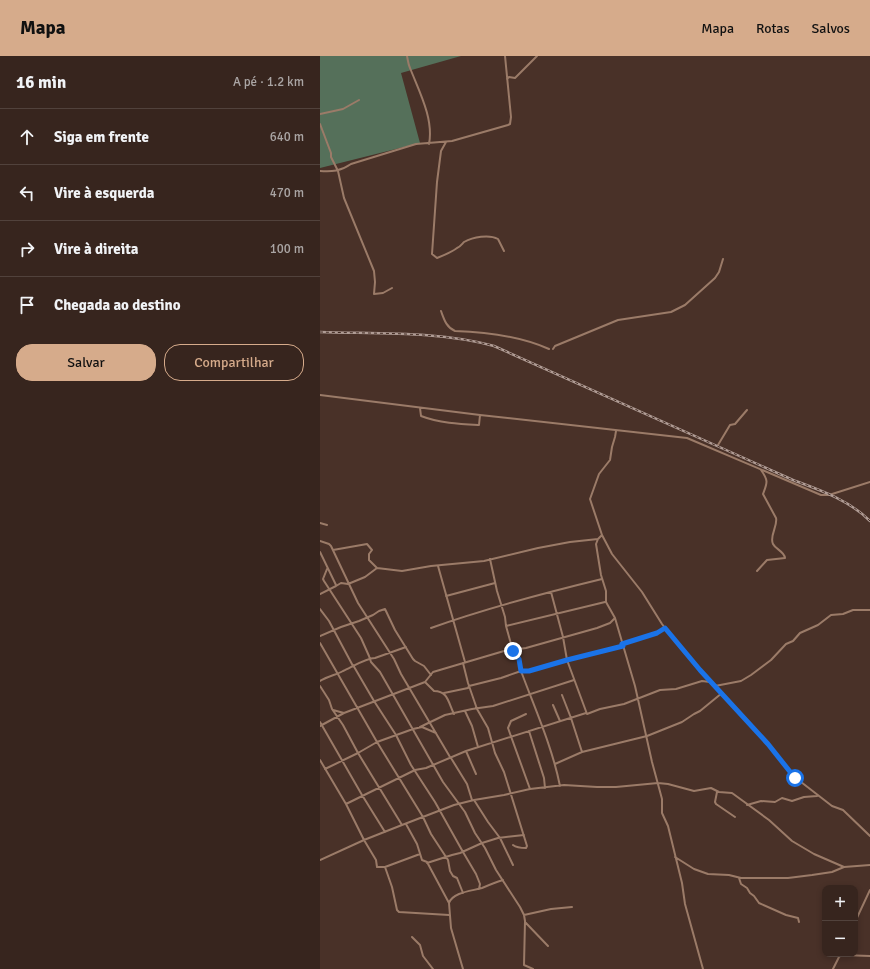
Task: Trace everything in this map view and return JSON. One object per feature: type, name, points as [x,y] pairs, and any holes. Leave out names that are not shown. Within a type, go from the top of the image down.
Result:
[{"type":"street","points":[[407,56],[409,68],[418,88],[429,121],[431,135],[429,144]]},
{"type":"street","points":[[320,171],[338,171],[351,164],[412,146],[446,142],[478,135],[510,124],[511,117],[505,56]]},
{"type":"street","points":[[507,80],[509,77],[515,78],[537,56]]},
{"type":"street","points":[[320,114],[342,109],[359,100]]},
{"type":"street","points":[[320,124],[331,153],[331,157],[338,171],[344,198],[374,271],[374,294],[383,293],[392,288]]},
{"type":"street","points":[[446,142],[441,151],[437,182],[432,254],[437,258],[457,249],[464,242],[490,236],[498,239],[504,251]]},
{"type":"street","points":[[552,349],[555,346],[618,320],[671,312],[678,309],[685,305],[717,275],[723,259]]},
{"type":"street","points":[[442,311],[446,323],[450,329],[455,331],[496,334],[537,344],[549,349]]},
{"type":"street","points":[[320,395],[616,431],[687,438],[821,494],[829,495],[870,482]]},
{"type":"street","points":[[420,408],[421,416],[428,419],[458,424],[479,425],[480,415]]},
{"type":"street","points":[[718,445],[730,425],[735,424],[747,410]]},
{"type":"street","points":[[616,431],[616,437],[612,447],[610,460],[599,474],[590,499],[602,535],[612,554],[642,592],[665,628],[692,662],[768,744],[792,775],[832,806],[842,810],[870,836]]},
{"type":"street","points":[[757,571],[767,560],[785,558],[783,553],[773,544],[772,539],[777,522],[763,494],[767,479],[761,469]]},
{"type":"street","points":[[320,523],[327,525]]},
{"type":"street","points":[[602,535],[596,544],[602,579],[606,591],[606,602],[615,618],[638,698],[662,799],[662,813],[668,826],[682,883],[685,904],[703,969]]},
{"type":"street","points":[[333,550],[367,544],[372,550],[369,560],[377,568],[402,570],[490,559],[570,542],[598,539]]},
{"type":"street","points":[[320,541],[329,544],[333,550],[358,603],[389,652],[467,784],[473,800],[500,838],[513,865]]},
{"type":"street","points":[[320,552],[336,586]]},
{"type":"street","points":[[490,559],[513,651],[519,659],[526,686],[538,713],[555,764],[560,786]]},
{"type":"street","points":[[438,566],[469,686],[477,709],[488,728],[492,744],[504,772],[516,815],[527,844],[526,848],[516,847],[513,845]]},
{"type":"street","points":[[320,594],[336,586],[348,584],[365,577],[377,568]]},
{"type":"street","points":[[327,569],[323,579],[361,638],[371,662],[380,672],[443,782],[459,804],[524,915],[524,964],[533,969]]},
{"type":"street","points":[[431,628],[453,620],[602,579]]},
{"type":"street","points":[[446,596],[496,583]]},
{"type":"street","points":[[551,592],[563,637],[567,660],[586,713]]},
{"type":"street","points":[[506,626],[606,602]]},
{"type":"street","points":[[320,609],[329,621],[353,666],[396,735],[476,874],[480,884],[479,889]]},
{"type":"street","points":[[320,636],[385,609],[395,630],[415,661],[424,666],[431,675]]},
{"type":"street","points":[[715,686],[741,681],[752,675],[771,660],[786,644],[793,641],[800,633],[818,626],[831,615],[843,614],[853,610],[870,610]]},
{"type":"street","points":[[321,725],[344,713],[425,682],[433,672],[504,651],[513,651],[604,626],[615,618]]},
{"type":"street","points":[[425,682],[434,691],[444,693],[463,690],[469,686],[521,671],[529,671],[622,645],[657,633],[665,628]]},
{"type":"street","points":[[320,643],[431,834],[448,860],[450,870],[453,876],[457,878],[463,893]]},
{"type":"street","points":[[320,681],[330,675],[338,674],[370,658],[375,658],[406,647]]},
{"type":"street","points":[[325,769],[377,742],[420,727],[445,715],[493,706],[574,680]]},
{"type":"street","points":[[346,804],[415,770],[434,765],[466,751],[586,713],[590,714],[596,710],[624,704],[660,690],[676,689],[702,682],[711,682]]},
{"type":"street","points":[[320,686],[378,787],[402,825]]},
{"type":"street","points":[[444,693],[454,714]]},
{"type":"street","points":[[555,764],[582,752],[647,736],[682,722],[700,711],[722,693]]},
{"type":"street","points":[[562,695],[582,752]]},
{"type":"street","points":[[553,705],[560,722]]},
{"type":"street","points":[[332,709],[344,713]]},
{"type":"street","points":[[465,711],[472,726],[479,748]]},
{"type":"street","points":[[526,714],[510,722],[508,728],[530,789]]},
{"type":"street","points":[[320,722],[385,832]]},
{"type":"street","points":[[420,727],[436,733]]},
{"type":"street","points":[[529,731],[544,778],[545,788]]},
{"type":"street","points":[[466,751],[476,774]]},
{"type":"street","points":[[320,760],[376,860],[377,867],[385,867],[420,854]]},
{"type":"street","points":[[320,860],[402,825],[473,800],[530,789],[560,786],[616,787],[658,783],[694,791],[711,788],[717,792],[732,793],[753,808],[792,841],[814,854],[844,867]]},
{"type":"street","points":[[717,792],[716,804],[735,817]]},
{"type":"street","points":[[747,805],[761,801],[775,802],[782,798],[792,801],[804,797],[818,796]]},
{"type":"street","points":[[406,824],[417,844],[422,860],[426,861],[449,904],[453,934],[463,969]]},
{"type":"street","points":[[427,863],[463,852],[482,843],[524,834]]},
{"type":"street","points":[[675,857],[694,869],[708,874],[729,875],[739,878],[788,878],[832,872],[844,867],[870,865]]},
{"type":"street","points":[[385,867],[392,887],[396,910],[399,912],[450,915]]},
{"type":"street","points":[[739,878],[741,884],[747,888],[759,902],[786,915],[798,918],[799,922]]},
{"type":"street","points":[[449,904],[452,898],[463,893],[503,880]]},
{"type":"street","points":[[855,921],[870,890]]},
{"type":"street","points":[[524,915],[552,908],[572,907]]},
{"type":"street","points":[[525,921],[548,946]]},
{"type":"street","points":[[412,937],[420,945],[423,956],[433,969]]},
{"type":"street","points":[[858,955],[870,956]]},
{"type":"street","points":[[833,969],[839,957]]},
{"type":"green space","points":[[320,56],[461,56],[401,73],[420,143],[320,168]]},
{"type":"railway","points":[[320,332],[408,334],[452,338],[494,346],[793,480],[834,496],[853,507],[870,521]]},
{"type":"route","points":[[513,651],[519,659],[521,671],[529,671],[618,646],[623,646],[622,644],[657,633],[665,628],[692,662],[768,744],[795,778]]}]
